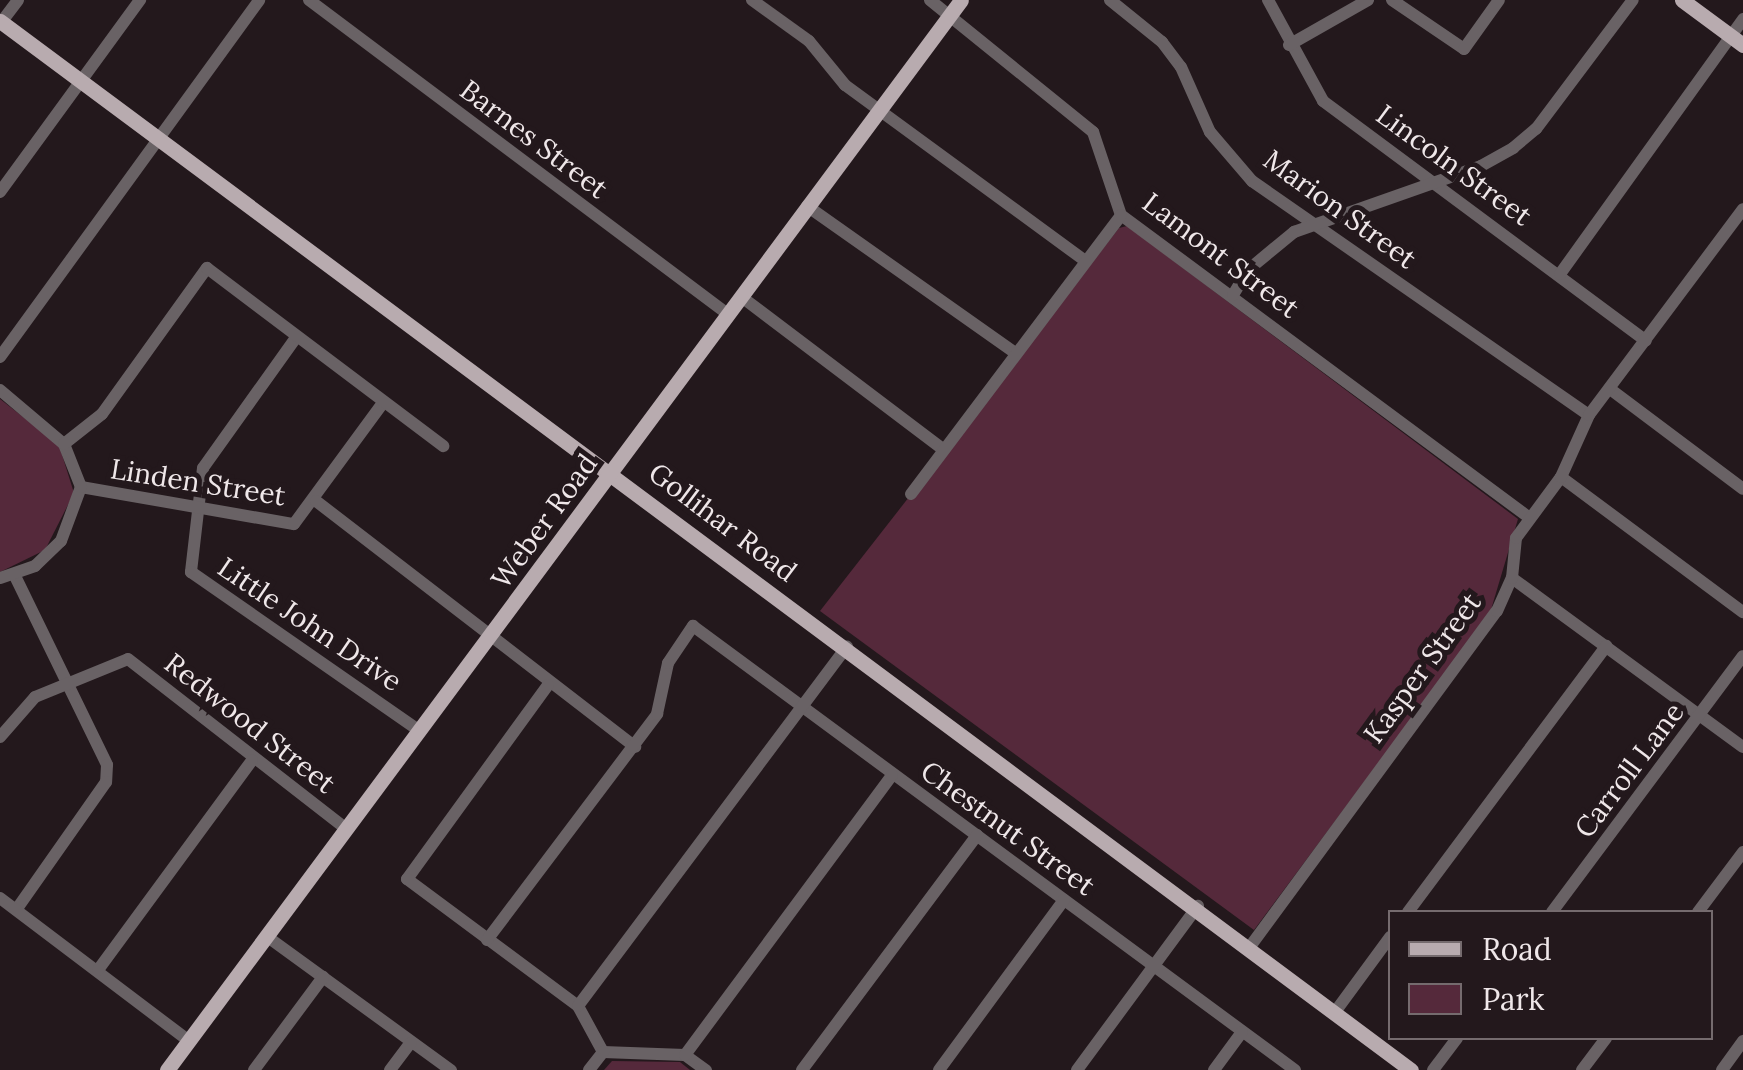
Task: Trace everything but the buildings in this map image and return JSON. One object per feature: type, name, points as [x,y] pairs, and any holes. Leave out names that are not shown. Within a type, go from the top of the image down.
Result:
[{"type":"main road","name":"Weber Road","points":[[167,1070],[269,938],[610,470],[730,316],[961,0]]},
{"type":"main road","points":[[1682,0],[1737,40]]},
{"type":"main road","name":"Gollihar Road","points":[[0,22],[1198,906],[1411,1070]]},
{"type":"street","points":[[0,22],[18,0]]},
{"type":"street","points":[[0,192],[140,0]]},
{"type":"street","points":[[0,357],[259,0]]},
{"type":"street","name":"Barnes Street","points":[[310,0],[730,316]]},
{"type":"street","points":[[752,0],[809,41],[845,84],[1083,258]]},
{"type":"street","name":"Lamont Street","points":[[930,0],[1093,132],[1121,215],[1527,516]]},
{"type":"street","name":"Marion Street","points":[[1110,0],[1181,66],[1226,154],[1252,181],[1589,415]]},
{"type":"street","name":"Lincoln Street","points":[[1268,0],[1289,45],[1324,101],[1646,341]]},
{"type":"street","points":[[1289,45],[1368,0]]},
{"type":"street","points":[[1392,0],[1464,49],[1500,0]]},
{"type":"street","points":[[1233,295],[1271,250],[1294,232],[1481,166],[1536,128],[1633,0]]},
{"type":"street","points":[[1560,274],[1737,40],[1743,19]]},
{"type":"street","points":[[807,206],[1014,352]]},
{"type":"street","name":"Kasper Street","points":[[1249,948],[1497,611],[1512,578],[1509,562],[1527,516],[1561,477],[1589,415],[1743,208]]},
{"type":"street","points":[[911,494],[1083,258],[1121,215]]},
{"type":"street","points":[[64,444],[102,414],[208,268],[295,339],[443,446]]},
{"type":"street","points":[[743,298],[943,449]]},
{"type":"street","name":"Little John Drive","points":[[295,339],[215,444],[203,468],[191,572],[420,731]]},
{"type":"street","points":[[1610,389],[1743,489]]},
{"type":"street","points":[[0,390],[64,444],[76,461],[80,487],[61,541],[7,577],[68,684],[107,766],[106,782],[16,910]]},
{"type":"street","points":[[316,501],[382,404]]},
{"type":"street","points":[[1561,477],[1743,612]]},
{"type":"street","name":"Linden Street","points":[[80,487],[294,524],[316,501],[492,636],[548,684],[635,746]]},
{"type":"street","points":[[1512,578],[1743,747]]},
{"type":"street","name":"Chestnut Street","points":[[635,746],[657,714],[673,654],[692,626],[1295,1070]]},
{"type":"street","points":[[578,1006],[847,646]]},
{"type":"street","points":[[1409,910],[1606,646]]},
{"type":"street","name":"Carroll Lane","points":[[1554,910],[1743,656]]},
{"type":"street","name":"Redwood Street","points":[[68,684],[128,659],[252,760],[346,828]]},
{"type":"street","points":[[0,737],[35,697],[68,684]]},
{"type":"street","points":[[548,684],[407,879],[578,1006],[603,1052]]},
{"type":"street","points":[[487,940],[635,746]]},
{"type":"street","points":[[98,970],[252,760]]},
{"type":"street","points":[[685,1054],[892,775]]},
{"type":"street","points":[[802,1070],[977,835]]},
{"type":"street","points":[[1700,910],[1743,852]]},
{"type":"street","points":[[0,898],[188,1040]]},
{"type":"street","points":[[940,1070],[1064,900]]},
{"type":"street","points":[[1077,1070],[1198,906]]},
{"type":"street","points":[[269,938],[451,1070]]},
{"type":"street","points":[[1335,1012],[1388,939]]},
{"type":"street","points":[[254,1070],[322,977]]},
{"type":"street","points":[[1214,1070],[1242,1032]]},
{"type":"street","points":[[1433,1070],[1456,1040]]},
{"type":"street","points":[[1582,1070],[1604,1040]]},
{"type":"street","points":[[1722,1070],[1743,1041]]},
{"type":"street","points":[[390,1070],[410,1043]]},
{"type":"street","points":[[603,1052],[685,1054],[706,1070]]},
{"type":"street","points":[[589,1070],[603,1052]]},
{"type":"green space","points":[[1127,226],[1518,519],[1490,613],[1254,930],[820,611],[1119,228]]},
{"type":"green space","points":[[0,399],[59,445],[74,493],[45,550],[0,572]]},
{"type":"green space","points":[[612,1061],[680,1062],[690,1070],[604,1070]]}]
